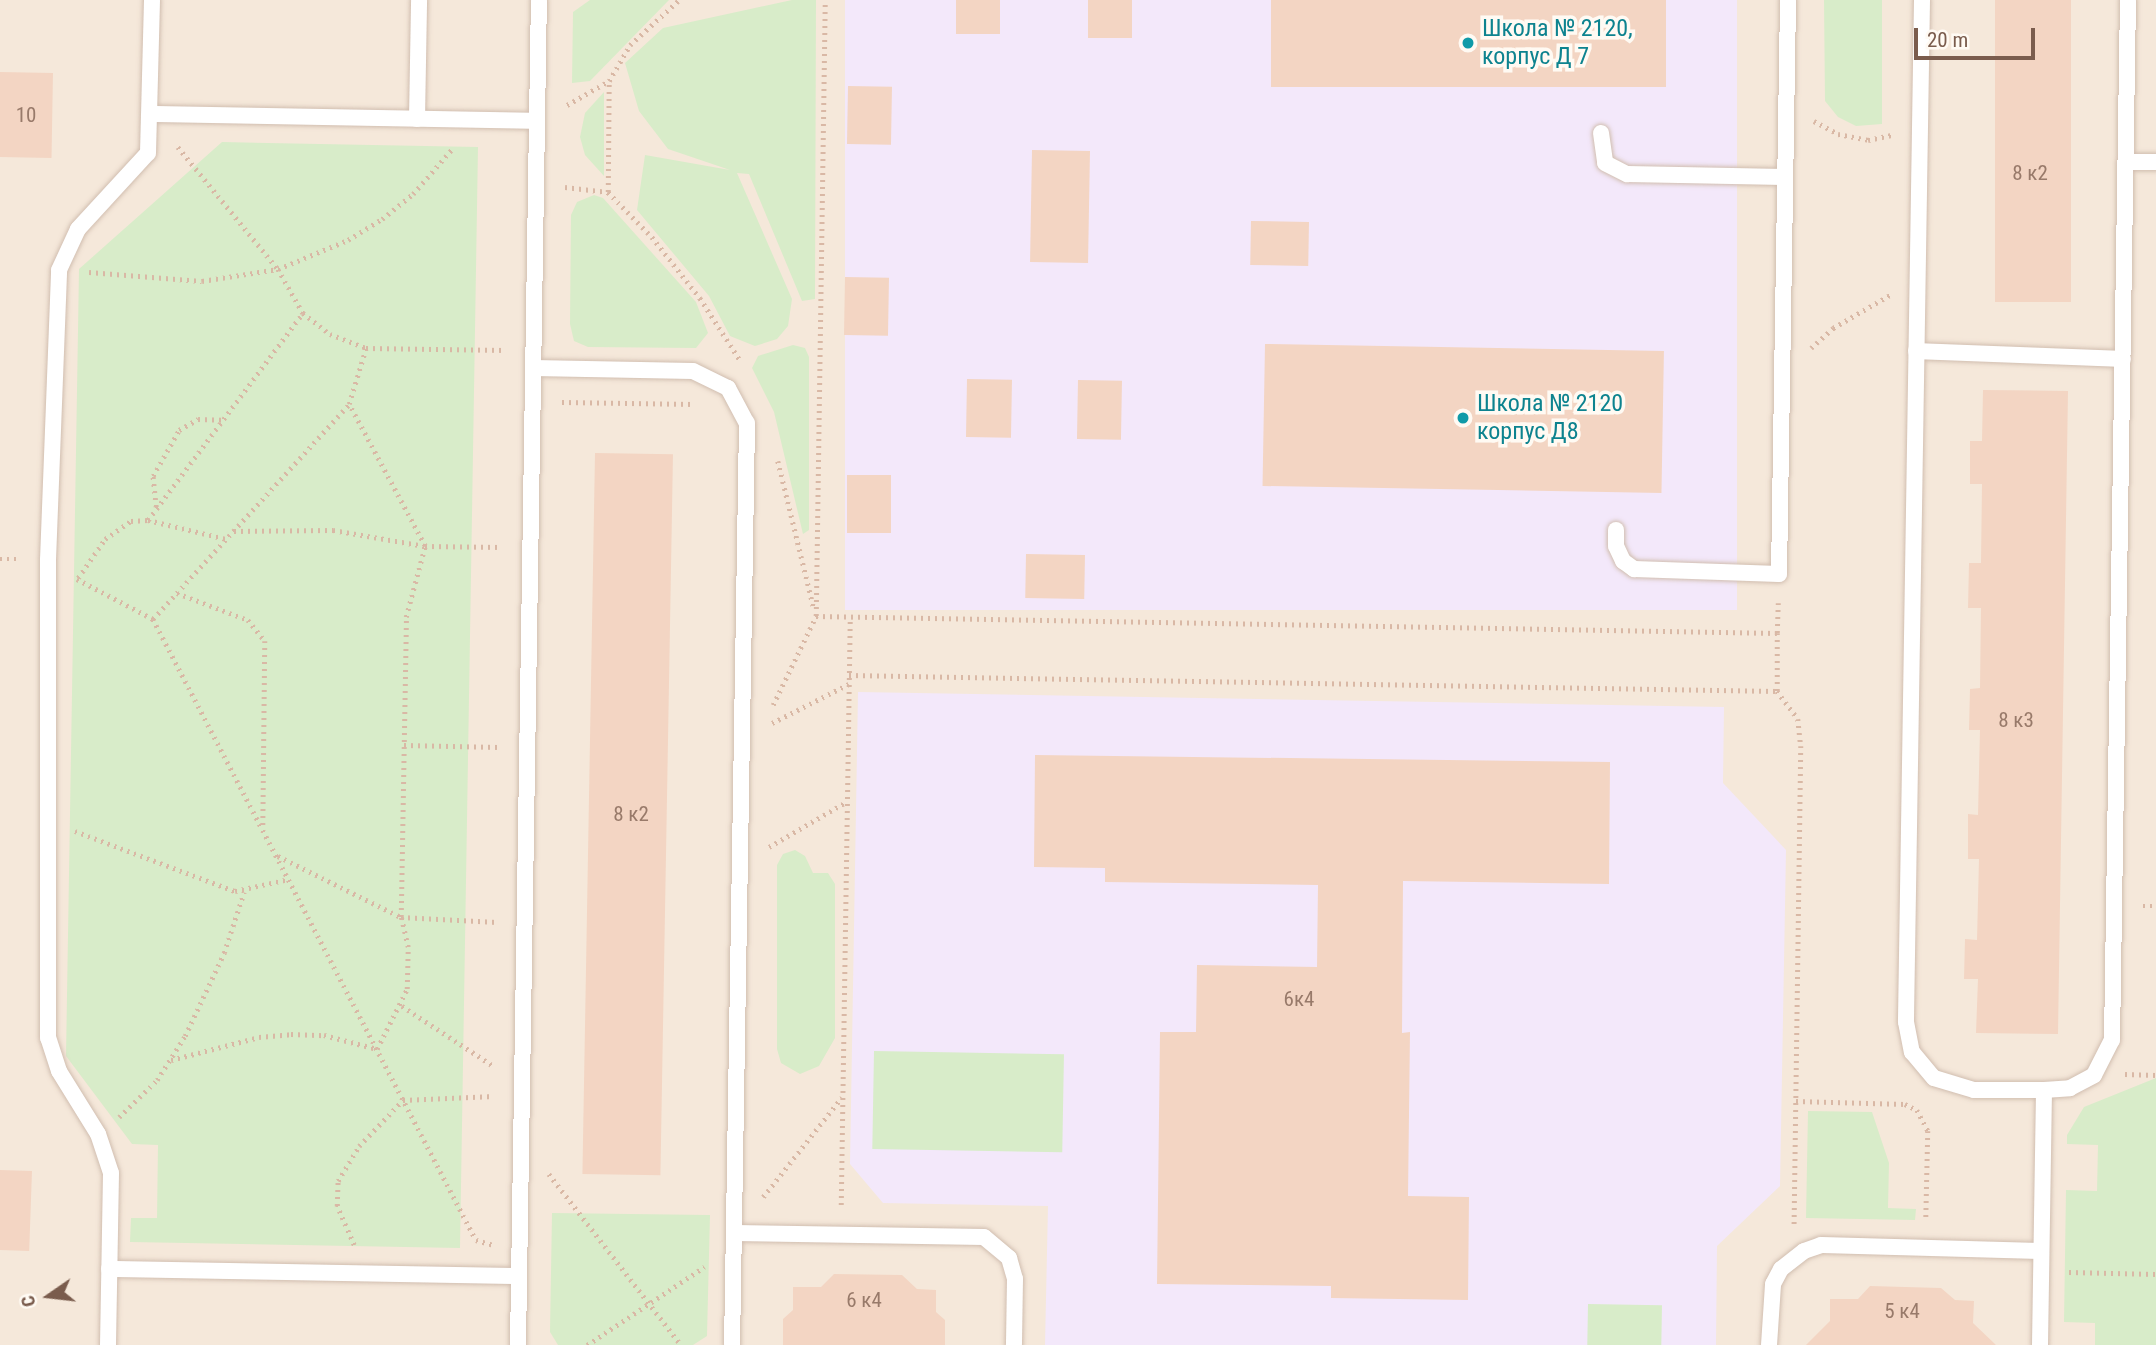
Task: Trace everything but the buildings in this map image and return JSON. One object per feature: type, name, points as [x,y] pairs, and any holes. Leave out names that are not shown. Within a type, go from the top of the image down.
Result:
[{"type":"lane","points":[[108,1345],[111,1173],[98,1134],[59,1072],[48,1038],[48,560],[59,270],[78,229],[143,163],[148,153],[152,0]]},
{"type":"lane","points":[[417,119],[419,0]]},
{"type":"lane","points":[[517,1345],[539,0]]},
{"type":"lane","points":[[1616,530],[1619,554],[1634,569],[1779,574],[1788,0]]},
{"type":"lane","points":[[1922,0],[1906,1022],[1912,1052],[1934,1078],[1974,1090],[2070,1088],[2094,1075],[2112,1040],[2128,0]]},
{"type":"lane","points":[[150,114],[537,121]]},
{"type":"lane","points":[[1601,133],[1605,163],[1627,174],[1784,177]]},
{"type":"lane","points":[[2126,162],[2156,162]]},
{"type":"lane","points":[[1916,352],[2123,359]]},
{"type":"lane","points":[[533,368],[693,371],[728,388],[747,423],[732,1345]]},
{"type":"lane","points":[[2040,1345],[2044,1090]]},
{"type":"lane","points":[[735,1233],[984,1237],[1000,1247],[1009,1258],[1015,1279],[1014,1345]]},
{"type":"lane","points":[[1769,1345],[1773,1284],[1793,1257],[1821,1245],[2041,1251]]},
{"type":"lane","points":[[109,1269],[519,1276]]},
{"type":"path","points":[[567,105],[609,81],[630,46],[679,0]]},
{"type":"path","points":[[825,0],[816,617],[763,727],[849,684]]},
{"type":"path","points":[[608,192],[609,81]]},
{"type":"path","points":[[1787,97],[1817,124],[1838,134],[1868,140],[1920,130]]},
{"type":"path","points":[[150,114],[278,269],[303,313],[330,334],[366,348],[534,351]]},
{"type":"path","points":[[59,270],[202,281],[278,269],[348,240],[382,219],[413,194],[477,121]]},
{"type":"path","points":[[565,187],[608,192],[652,237],[700,298],[744,366],[728,388]]},
{"type":"path","points":[[1783,375],[1833,328],[1868,305],[1917,282]]},
{"type":"path","points":[[148,520],[303,313]]},
{"type":"path","points":[[153,619],[349,404],[366,348]]},
{"type":"path","points":[[562,402],[704,404]]},
{"type":"path","points":[[349,404],[425,546],[406,617],[401,917],[409,971],[402,1006],[377,1049]]},
{"type":"path","points":[[156,508],[153,477],[179,430],[198,419],[223,420]]},
{"type":"path","points":[[775,450],[816,617]]},
{"type":"path","points":[[226,540],[148,520],[119,527],[78,579],[153,619],[476,1240]]},
{"type":"path","points":[[234,531],[332,530],[425,546],[531,548]]},
{"type":"path","points":[[1779,574],[1777,691],[1797,719],[1801,746],[1793,1257]]},
{"type":"path","points":[[177,593],[248,620],[264,641],[263,829]]},
{"type":"path","points":[[816,617],[1777,633]]},
{"type":"path","points":[[840,1234],[850,617]]},
{"type":"path","points":[[849,675],[1777,691]]},
{"type":"path","points":[[404,745],[527,748]]},
{"type":"path","points":[[740,864],[847,802]]},
{"type":"path","points":[[48,821],[244,892],[289,880]]},
{"type":"path","points":[[276,855],[401,917],[524,923]]},
{"type":"path","points":[[98,1134],[140,1099],[170,1060],[206,996],[244,892]]},
{"type":"path","points":[[402,1006],[522,1090]]},
{"type":"path","points":[[170,1060],[259,1037],[291,1034],[324,1035],[377,1049]]},
{"type":"path","points":[[369,1274],[337,1206],[338,1181],[345,1162],[403,1100],[522,1090]]},
{"type":"path","points":[[735,1233],[843,1096]]},
{"type":"path","points":[[1796,1101],[1905,1104],[1924,1116],[1928,1131],[1925,1248]]},
{"type":"path","points":[[549,1174],[681,1345]]},
{"type":"path","points":[[587,1345],[711,1262]]},
{"type":"path","points":[[2041,1272],[2156,1274]]},
{"type":"shaded area","points":[[0,0],[2156,0],[2156,1345],[0,1345]]},
{"type":"shaded area","points":[[845,0],[1737,0],[1737,610],[845,610]]},
{"type":"shaded area","points":[[858,692],[1724,707],[1723,783],[1786,850],[1780,1186],[1717,1246],[1716,1345],[1045,1345],[1048,1206],[883,1203],[850,1164]]},
{"type":"green space","points":[[590,0],[669,0],[590,81],[572,83],[573,12]]},
{"type":"green space","points":[[792,0],[816,0],[815,299],[802,301],[749,174],[737,173],[792,299],[788,326],[777,339],[755,346],[730,336],[709,296],[637,210],[645,155],[730,170],[668,149],[639,111],[625,63],[663,28]]},
{"type":"green space","points":[[1824,0],[1882,0],[1882,124],[1856,126],[1838,117],[1825,101]]},
{"type":"green space","points":[[604,92],[604,176],[585,155],[580,137],[585,113]]},
{"type":"green space","points":[[222,142],[478,147],[460,1248],[130,1242],[131,1218],[157,1218],[158,1145],[132,1144],[66,1056],[79,269]]},
{"type":"green space","points":[[594,195],[603,198],[696,302],[708,333],[696,348],[588,347],[574,341],[570,324],[571,215],[577,202]]},
{"type":"green space","points":[[793,345],[805,348],[809,357],[809,530],[803,534],[774,412],[752,368],[758,356]]},
{"type":"green space","points":[[795,850],[805,856],[813,873],[828,873],[835,884],[835,1038],[819,1066],[800,1074],[781,1063],[777,1049],[777,865],[783,854]]},
{"type":"green space","points":[[874,1051],[1064,1054],[1062,1152],[872,1149]]},
{"type":"green space","points":[[2156,1078],[2156,1345],[2095,1345],[2095,1323],[2064,1322],[2066,1190],[2097,1191],[2098,1145],[2067,1144],[2067,1135],[2084,1107]]},
{"type":"green space","points":[[1808,1111],[1872,1112],[1889,1163],[1888,1208],[1916,1209],[1915,1220],[1806,1218]]},
{"type":"green space","points":[[552,1213],[710,1215],[707,1336],[693,1345],[558,1345],[550,1332]]},
{"type":"green space","points":[[1588,1304],[1662,1305],[1661,1345],[1587,1345]]},
{"type":"place","name":"Школа № 2120, корпус Д 7","points":[[1468,43]]},
{"type":"place","name":"Школа № 2120 корпус Д8","points":[[1463,418]]}]
